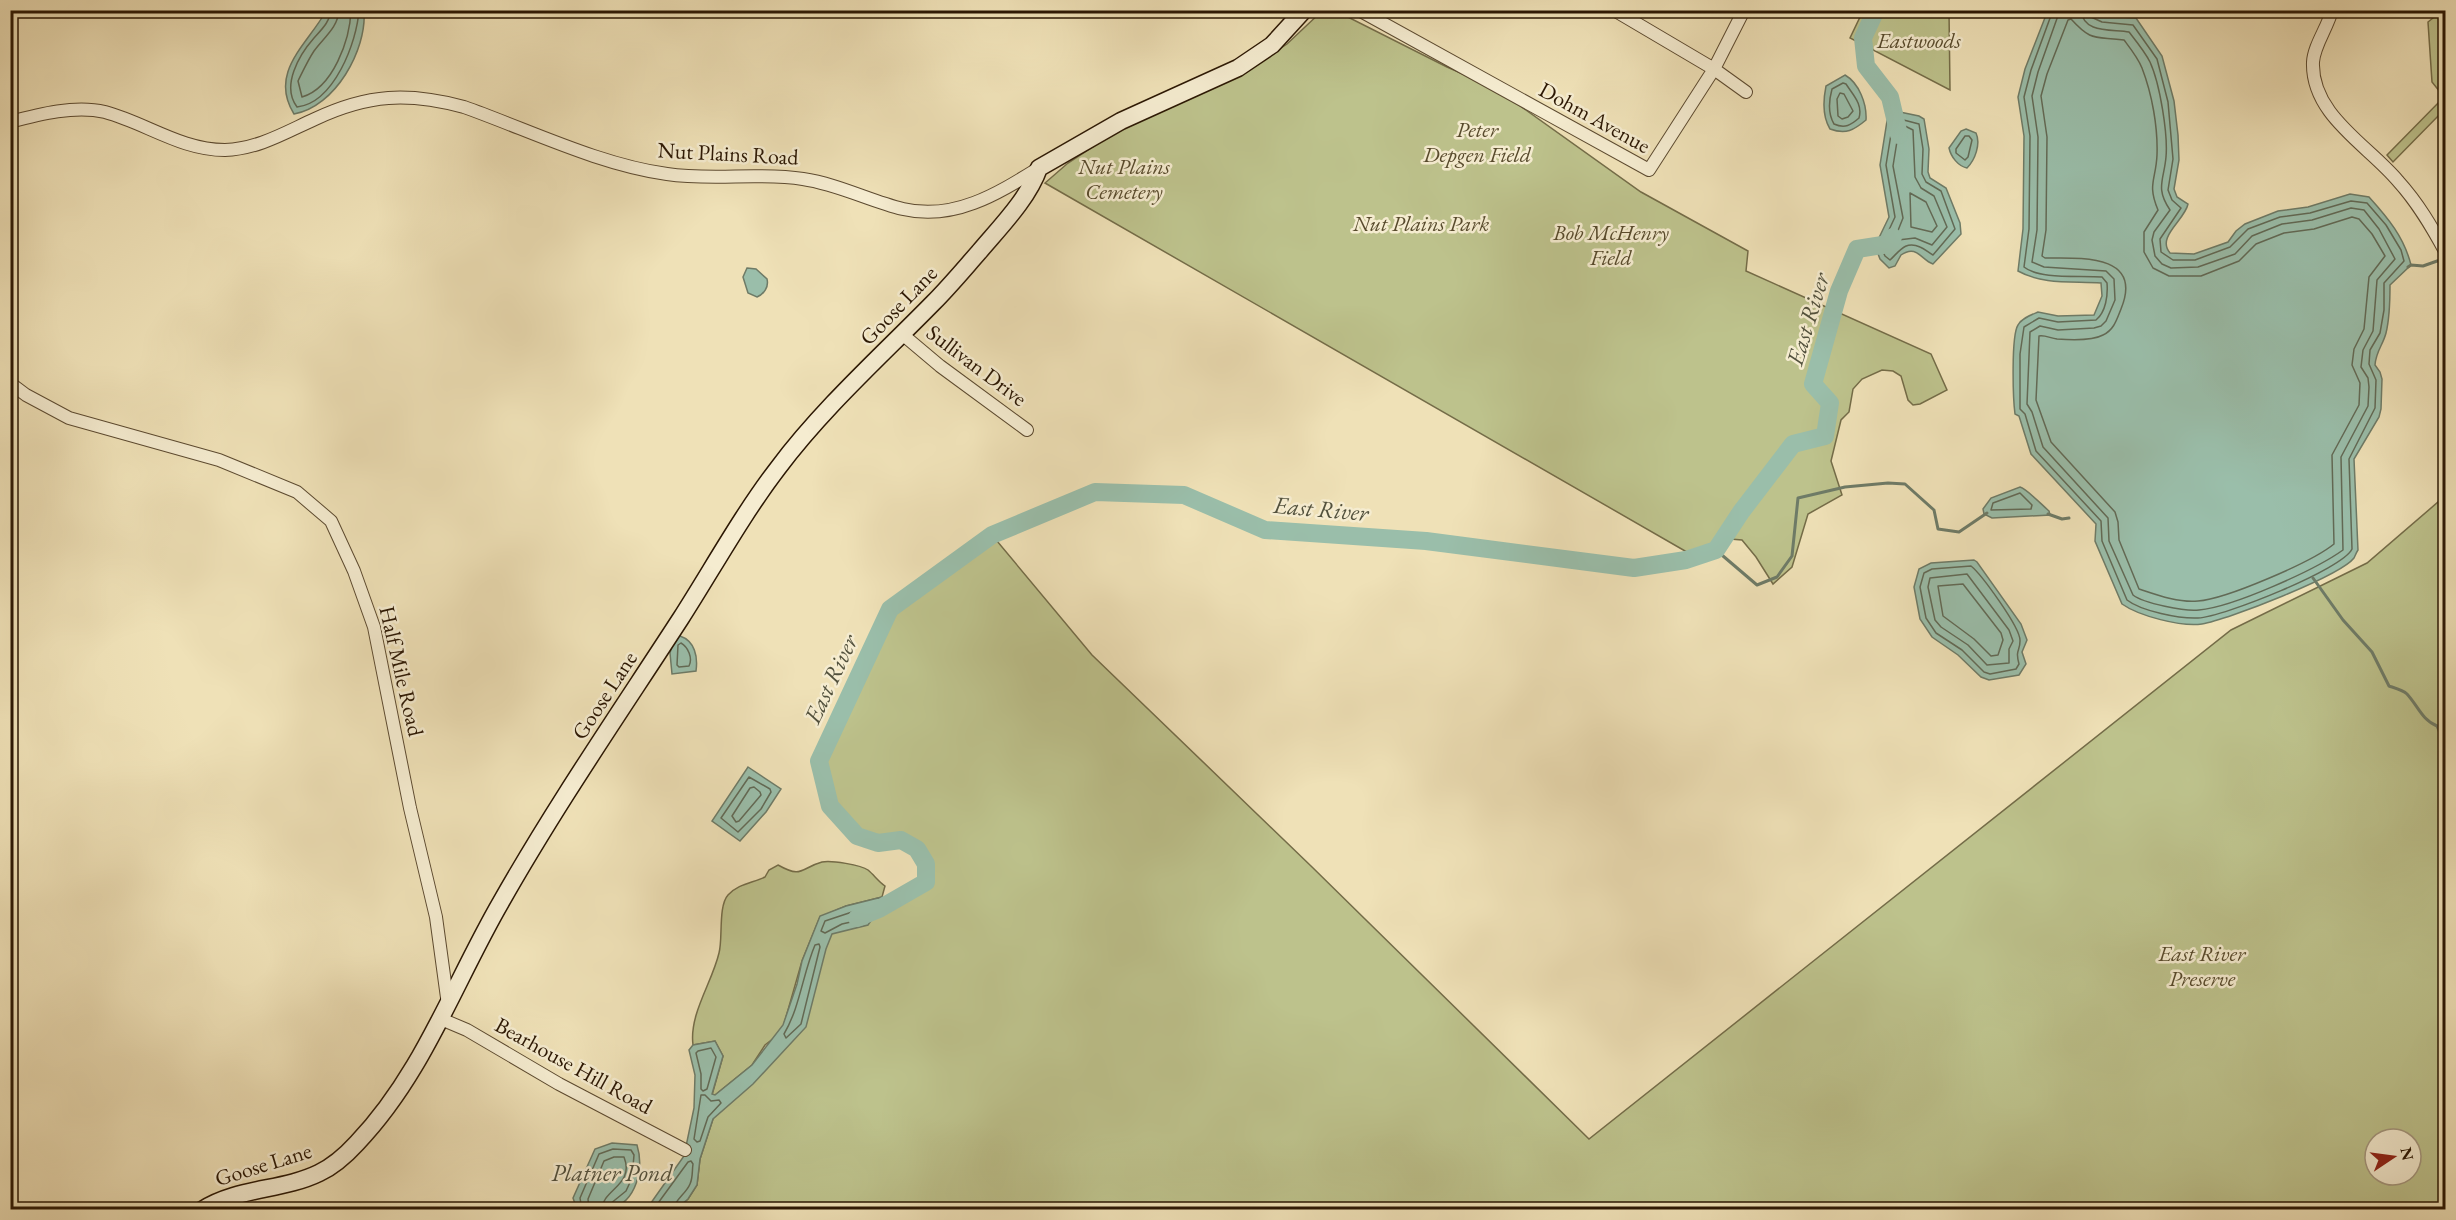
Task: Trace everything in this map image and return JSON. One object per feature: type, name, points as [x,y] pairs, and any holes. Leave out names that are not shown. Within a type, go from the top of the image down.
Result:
[{"type":"street","name":"Nut Plains Road","points":[[10,122],[73,109],[103,112],[200,148],[226,150],[265,142],[345,105],[386,97],[410,97],[440,101],[464,108],[634,169],[699,178],[805,179],[903,209],[927,213],[948,211],[977,202],[1105,129],[1165,99],[1238,68],[1272,45],[1304,10]]},
{"type":"street","name":"Dohm Avenue","points":[[1359,10],[1649,170],[1714,69],[1744,10]]},
{"type":"street","points":[[1614,10],[1714,69],[1746,92]]},
{"type":"street","points":[[2332,10],[2313,59],[2314,82],[2324,102],[2345,130],[2397,180],[2427,217],[2445,253]]},
{"type":"street","name":"Goose Lane","points":[[202,1209],[218,1200],[318,1174],[340,1160],[359,1142],[416,1065],[499,904],[561,802],[705,580],[759,492],[793,449],[854,382],[937,299],[994,234],[1030,187],[1039,168]]},
{"type":"street","name":"Sullivan Drive","points":[[902,334],[939,366],[1027,429]]},
{"type":"street","name":"Half Mile Road","points":[[10,383],[26,395],[69,418],[219,460],[297,492],[331,521],[354,571],[374,627],[410,808],[436,916],[444,1012]]},
{"type":"street","name":"Bearhouse Hill Road","points":[[444,1012],[467,1030],[559,1084],[685,1150]]},
{"type":"green space","points":[[2443,10],[2446,11],[2445,109],[2393,162],[2387,155],[2444,97],[2432,82],[2428,22]]},
{"type":"green space","name":"Nut Plains Park","points":[[1322,11],[1336,11],[1447,67],[1495,88],[1641,192],[1748,251],[1746,271],[1931,354],[1947,390],[1920,404],[1913,405],[1908,400],[1901,376],[1893,371],[1882,370],[1862,379],[1853,389],[1849,412],[1841,420],[1831,461],[1842,495],[1808,514],[1792,567],[1773,584],[1742,540],[1730,539],[1699,559],[1045,183],[1068,163],[1141,115],[1241,75],[1287,44]]},
{"type":"green space","name":"Eastwoods","points":[[1849,11],[1949,11],[1950,90],[1850,38],[1860,17]]},
{"type":"green space","name":"East River Preserve","points":[[2445,496],[2445,1209],[676,1210],[688,1199],[697,1185],[700,1159],[713,1119],[711,1106],[752,1073],[774,1038],[765,1045],[752,1065],[712,1095],[723,1056],[715,1041],[693,1045],[693,1033],[694,1022],[719,953],[723,907],[728,895],[741,886],[765,877],[769,870],[778,865],[797,872],[822,862],[846,863],[864,868],[885,886],[882,897],[846,906],[820,917],[802,961],[784,1024],[802,995],[814,957],[827,929],[857,911],[879,909],[926,882],[926,864],[917,849],[901,840],[878,843],[857,836],[830,806],[819,761],[890,609],[992,535],[1092,655],[1589,1139],[2231,630],[2367,563]]},
{"type":"water","points":[[2048,10],[2087,11],[2103,16],[2136,18],[2162,56],[2174,101],[2178,135],[2179,160],[2174,189],[2177,197],[2188,204],[2166,241],[2170,253],[2194,254],[2228,242],[2245,224],[2278,211],[2308,207],[2350,194],[2369,197],[2389,220],[2400,237],[2411,265],[2390,285],[2387,327],[2375,365],[2382,379],[2381,409],[2379,417],[2354,459],[2358,550],[2354,558],[2344,566],[2306,586],[2215,621],[2202,624],[2172,622],[2139,613],[2122,604],[2095,541],[2096,524],[2031,454],[2019,416],[2015,414],[2013,354],[2018,325],[2027,317],[2038,312],[2058,316],[2094,315],[2102,296],[2101,283],[2058,282],[2018,271],[2023,229],[2024,136],[2018,97],[2025,69]]},
{"type":"water","points":[[326,11],[364,11],[364,26],[360,43],[346,74],[335,89],[309,109],[294,114],[287,99],[288,72],[301,47]]},
{"type":"water","points":[[1845,75],[1861,94],[1866,120],[1854,129],[1841,132],[1830,129],[1827,124],[1824,114],[1824,97],[1826,86]]},
{"type":"water","points":[[1895,111],[1924,119],[1929,149],[1930,178],[1946,188],[1960,223],[1961,234],[1933,264],[1911,251],[1901,255],[1895,266],[1889,268],[1880,259],[1875,246],[1889,217],[1880,165],[1887,121],[1889,115]]},
{"type":"water","points":[[1966,129],[1976,133],[1978,142],[1975,156],[1967,168],[1955,161],[1949,148],[1961,131]]},
{"type":"water","points":[[747,268],[756,269],[767,279],[765,290],[757,297],[748,293],[743,277]]},
{"type":"water","points":[[2020,487],[2049,511],[2050,515],[1992,518],[1984,514],[1983,509],[1991,498]]},
{"type":"water","points":[[1974,560],[2021,624],[2027,640],[2022,652],[2026,664],[2019,675],[1989,680],[1981,677],[1958,655],[1932,637],[1920,619],[1914,587],[1919,569],[1931,563]]},
{"type":"water","points":[[680,636],[689,642],[694,650],[696,671],[672,674],[670,653],[674,638]]},
{"type":"water","points":[[748,767],[781,789],[766,812],[740,841],[712,821]]},
{"type":"water","points":[[882,897],[879,909],[868,925],[832,934],[806,1027],[753,1084],[713,1119],[700,1159],[697,1185],[688,1199],[676,1209],[646,1210],[684,1156],[694,1108],[695,1075],[689,1050],[693,1045],[715,1041],[723,1056],[712,1094],[715,1095],[752,1065],[783,1025],[802,961],[820,916],[846,906]]},
{"type":"water","name":"Platner Pond","points":[[612,1143],[637,1145],[639,1174],[632,1192],[627,1199],[610,1209],[598,1211],[577,1209],[573,1198],[595,1149]]},
{"type":"waterway","name":"East River","points":[[1876,10],[1863,38],[1866,66],[1890,97],[1899,135]]},
{"type":"waterway","name":"East River","points":[[857,918],[879,909],[926,882],[926,864],[917,849],[901,840],[878,843],[857,836],[830,806],[819,761],[890,609],[992,535],[1095,492],[1184,495],[1265,530],[1426,541],[1634,568],[1686,560],[1716,550],[1741,512],[1793,444],[1825,436],[1830,403],[1813,384],[1839,291],[1857,249],[1889,244],[1893,237]]},
{"type":"waterway","points":[[2408,267],[2423,266],[2440,260]]},
{"type":"waterway","points":[[1716,550],[1757,585],[1777,577],[1792,556],[1798,498],[1845,487],[1888,483],[1905,484],[1934,510],[1938,529],[1959,532],[1987,513]]},
{"type":"waterway","points":[[2048,514],[2062,519],[2069,518]]},
{"type":"waterway","points":[[2313,578],[2343,620],[2372,652],[2389,686],[2405,693],[2424,716],[2437,726],[2446,747]]},
{"type":"park label","name":"Peter Depgen Field","points":[[1477,142]]},
{"type":"park label","name":"Nut Plains Cemetery","points":[[1124,178]]},
{"type":"park label","name":"Bob McHenry Field","points":[[1611,244]]}]
